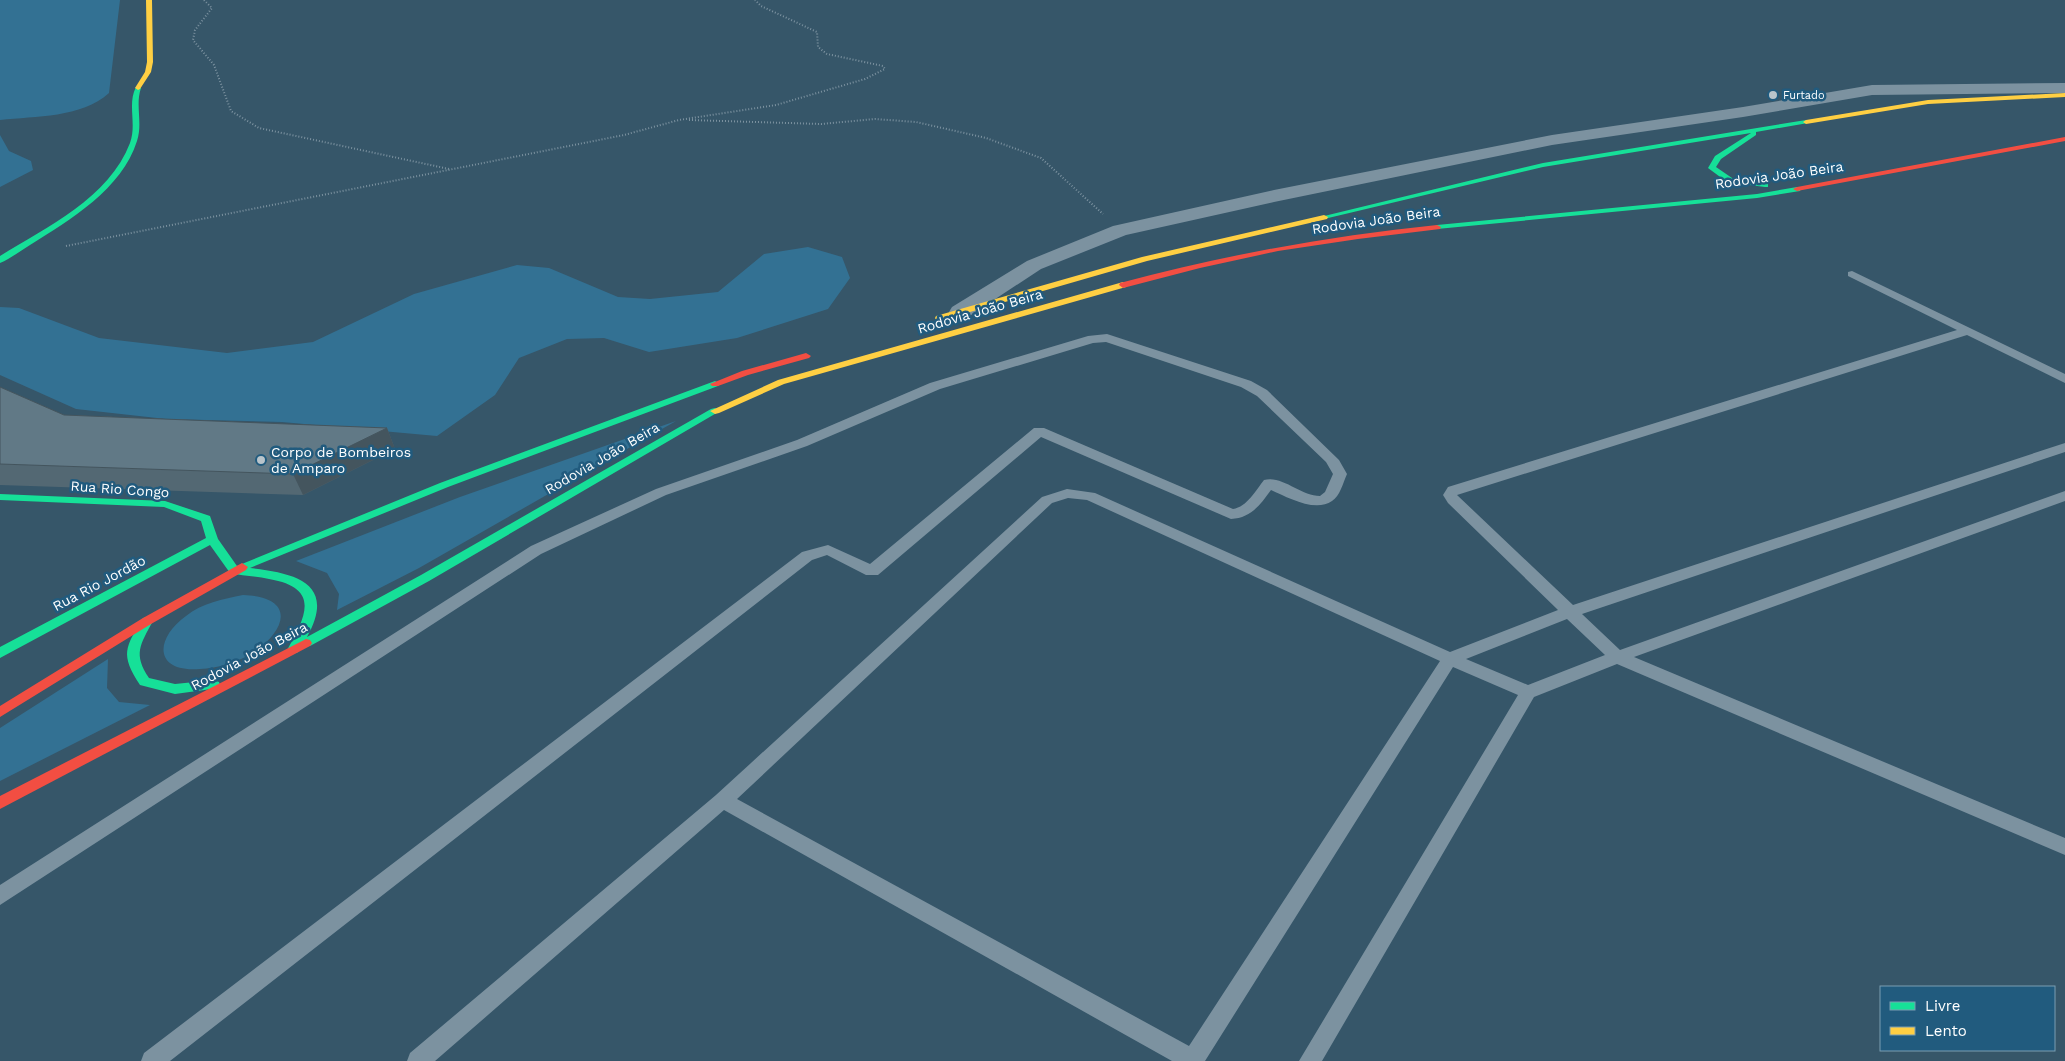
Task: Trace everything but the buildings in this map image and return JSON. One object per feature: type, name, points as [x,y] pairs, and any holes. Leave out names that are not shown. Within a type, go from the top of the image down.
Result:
[{"type":"main road","points":[[0,260],[69,216],[108,182],[126,156],[138,132],[134,109],[136,93],[150,67],[149,0]]},
{"type":"main road","name":"Rodovia João Beira","points":[[932,320],[1145,259],[1543,165],[1928,102],[2065,95]]},
{"type":"main road","points":[[1761,130],[1718,158],[1713,164],[1714,171],[1738,182],[1761,185],[1842,182]]},
{"type":"main road","name":"Rodovia João Beira","points":[[0,803],[242,677],[426,578],[716,410],[781,382],[1158,275],[1367,234],[1756,196],[1842,182],[2065,139]]},
{"type":"main road","name":"Rodovia João Beira","points":[[0,712],[147,621],[234,570],[453,481],[745,373],[820,352]]},
{"type":"main road","name":"Rua Rio Congo","points":[[0,496],[165,504],[206,519],[212,539],[234,570]]},
{"type":"main road","name":"Rua Rio Jordão","points":[[0,653],[212,539]]},
{"type":"main road","points":[[234,570],[290,578],[308,590],[314,607],[310,621],[293,650]]},
{"type":"main road","points":[[147,621],[132,650],[132,664],[146,682],[176,689],[214,685],[242,677]]},
{"type":"street","points":[[960,312],[1034,265],[1120,230],[1552,140],[1743,112],[1872,90],[2065,88]]},
{"type":"lane","points":[[1852,274],[2065,379]]},
{"type":"lane","points":[[1968,331],[1453,490],[1450,495],[1453,500],[1617,657],[2065,847]]},
{"type":"lane","points":[[0,896],[536,550],[661,492],[802,443],[935,386],[1092,339],[1107,338],[1246,384],[1262,393],[1332,460],[1340,474],[1328,497],[1322,501],[1313,501],[1269,483],[1246,512],[1238,515],[1231,514],[1040,431],[872,572],[828,550],[807,556],[152,1061]]},
{"type":"lane","points":[[723,800],[1193,1061],[1450,659],[1569,612],[2065,447]]},
{"type":"lane","points":[[418,1061],[723,800],[1047,500],[1067,494],[1090,496],[1450,659],[1528,692]]},
{"type":"lane","points":[[1310,1061],[1528,692],[1617,657],[2065,496]]},
{"type":"path","points":[[204,0],[212,8],[195,30],[193,40],[214,65],[231,111],[259,128],[452,170]]},
{"type":"path","points":[[60,247],[624,136],[679,120],[776,105],[865,79],[885,69],[883,66],[827,54],[818,47],[817,32],[761,6],[755,0]]},
{"type":"path","points":[[679,120],[821,124],[883,120],[916,122],[986,138],[1041,158],[1120,230]]},
{"type":"shaded area","points":[[0,0],[120,0],[109,93],[98,101],[72,111],[0,120]]},
{"type":"shaded area","points":[[0,135],[9,151],[31,161],[33,170],[0,187]]},
{"type":"shaded area","points":[[808,247],[842,257],[850,278],[828,309],[737,338],[649,352],[604,338],[567,339],[519,358],[495,395],[437,436],[282,422],[166,419],[76,409],[0,375],[0,307],[19,308],[99,338],[227,353],[313,342],[414,294],[517,265],[549,268],[618,297],[650,299],[718,292],[764,254]]},
{"type":"shaded area","points":[[676,421],[419,568],[337,610],[339,594],[327,573],[296,561],[460,497]]},
{"type":"shaded area","points":[[243,595],[260,597],[272,602],[279,608],[281,617],[279,626],[263,645],[239,660],[213,668],[185,669],[174,666],[167,660],[164,653],[164,644],[168,635],[186,616],[206,605]]},
{"type":"shaded area","points":[[108,659],[107,688],[119,702],[150,705],[0,781],[0,728]]},
{"type":"traffic: fast","points":[[0,260],[76,211],[110,180],[123,163],[133,143],[136,128],[135,101],[138,88]]},
{"type":"traffic: fast","points":[[1324,217],[1543,165],[1806,122]]},
{"type":"traffic: fast","points":[[1754,134],[1718,158],[1712,168],[1730,180],[1765,185]]},
{"type":"traffic: fast","points":[[1437,227],[1757,196],[1797,189]]},
{"type":"traffic: fast","points":[[242,567],[444,485],[715,384]]},
{"type":"traffic: fast","points":[[306,643],[425,578],[715,411]]},
{"type":"traffic: fast","points":[[0,497],[165,504],[206,519],[212,539],[234,570]]},
{"type":"traffic: fast","points":[[0,653],[212,539]]},
{"type":"traffic: fast","points":[[235,570],[270,575],[294,582],[304,588],[310,596],[312,607],[310,618],[293,650]]},
{"type":"traffic: fast","points":[[147,621],[132,652],[134,664],[145,682],[175,689],[214,685]]},
{"type":"traffic: slow","points":[[138,88],[148,72],[150,62],[149,0]]},
{"type":"traffic: slow","points":[[1806,122],[1928,102],[2065,95]]},
{"type":"traffic: slow","points":[[939,318],[1145,259],[1324,217]]},
{"type":"traffic: slow","points":[[715,411],[781,382],[1123,285]]},
{"type":"traffic: jam","points":[[1797,189],[2065,139]]},
{"type":"traffic: jam","points":[[1123,285],[1200,265],[1278,249],[1358,236],[1437,227]]},
{"type":"traffic: jam","points":[[715,384],[745,373],[806,356]]},
{"type":"traffic: jam","points":[[0,712],[147,621],[242,567]]},
{"type":"traffic: jam","points":[[0,803],[306,643]]},
{"type":"place","name":"Furtado","points":[[1773,95]]},
{"type":"place","name":"Corpo de Bombeiros de Amparo","points":[[261,460]]}]
